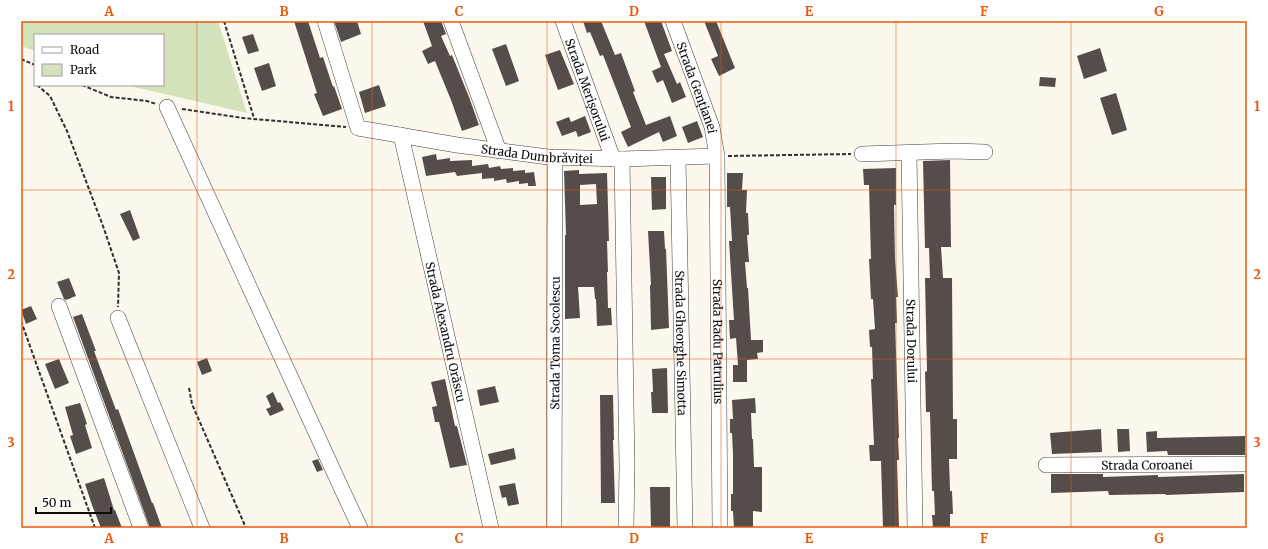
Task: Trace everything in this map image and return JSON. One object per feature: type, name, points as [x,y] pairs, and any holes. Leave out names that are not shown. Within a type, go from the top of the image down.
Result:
[{"type":"street","points":[[325,21],[358,128]]},
{"type":"street","points":[[451,21],[499,151]]},
{"type":"street","name":"Strada Merișorului","points":[[563,21],[617,159],[627,465],[626,528]]},
{"type":"street","name":"Strada Gențianei","points":[[673,21],[712,127],[717,156]]},
{"type":"street","points":[[167,107],[360,528]]},
{"type":"street","name":"Strada Dumbrăviței","points":[[358,128],[499,151],[555,157],[617,159],[717,156]]},
{"type":"street","name":"Strada Alexandru Orăscu","points":[[401,135],[491,528]]},
{"type":"street","points":[[862,154],[953,151],[985,152]]},
{"type":"street","name":"Strada Dorului","points":[[909,153],[916,528]]},
{"type":"street","name":"Strada Radu Patrulius","points":[[717,156],[720,528]]},
{"type":"street","name":"Strada Toma Socolescu","points":[[554,528],[555,157]]},
{"type":"street","name":"Strada Gheorghe Simotta","points":[[678,158],[685,528]]},
{"type":"street","points":[[59,306],[141,528]]},
{"type":"street","points":[[118,318],[202,528]]},
{"type":"street","name":"Strada Coroanei","points":[[1046,465],[1247,464]]},
{"type":"path","points":[[224,21],[254,118]]},
{"type":"path","points":[[21,59],[34,65]]},
{"type":"path","points":[[38,86],[50,96],[68,131],[117,266],[119,273],[118,318]]},
{"type":"path","points":[[84,86],[111,97],[147,101],[167,107],[243,118],[358,128]]},
{"type":"path","points":[[717,156],[862,154]]},
{"type":"path","points":[[21,321],[95,528]]},
{"type":"path","points":[[189,388],[192,404],[246,528]]},
{"type":"green space","points":[[21,21],[218,21],[247,113],[132,86],[164,86],[164,34],[34,34],[34,51],[21,46]]},
{"type":"building","points":[[294,21],[308,21],[320,58],[323,57],[342,109],[323,116],[314,94],[317,93]]},
{"type":"building","points":[[334,21],[357,21],[361,34],[341,42]]},
{"type":"building","points":[[423,21],[441,21],[446,34],[441,36],[450,56],[452,55],[479,125],[462,131],[435,61],[428,64],[422,51],[432,46]]},
{"type":"building","points":[[583,21],[601,21],[615,55],[621,53],[635,91],[633,92],[646,125],[670,116],[677,136],[663,142],[659,132],[628,147],[621,132],[631,127],[603,55],[600,56],[590,32],[587,33]]},
{"type":"building","points":[[644,21],[661,21],[672,51],[664,54],[677,84],[680,82],[686,97],[672,103],[663,80],[657,83],[652,71],[661,67]]},
{"type":"building","points":[[704,21],[716,21],[735,68],[719,76],[711,59],[718,56]]},
{"type":"building","points":[[253,34],[259,51],[248,54],[242,37]]},
{"type":"building","points":[[506,44],[519,81],[506,86],[492,49]]},
{"type":"building","points":[[1100,48],[1107,71],[1084,79],[1077,56]]},
{"type":"building","points":[[560,50],[574,84],[558,90],[545,55]]},
{"type":"building","points":[[269,63],[276,86],[262,91],[254,68]]},
{"type":"building","points":[[1040,77],[1056,78],[1055,87],[1039,86]]},
{"type":"building","points":[[379,85],[386,106],[365,113],[359,92]]},
{"type":"building","points":[[1116,93],[1127,130],[1112,135],[1100,98]]},
{"type":"building","points":[[585,116],[591,132],[578,137],[576,131],[562,136],[556,122],[569,117],[571,122]]},
{"type":"building","points":[[697,121],[703,137],[688,143],[682,127]]},
{"type":"building","points":[[436,154],[437,160],[450,158],[450,161],[472,160],[472,166],[488,164],[489,168],[500,166],[501,169],[513,168],[513,171],[525,170],[525,173],[534,172],[536,186],[528,186],[528,183],[519,184],[519,181],[507,183],[506,179],[494,181],[494,178],[482,179],[482,173],[457,176],[455,172],[426,176],[422,157]]},
{"type":"building","points":[[950,160],[951,247],[941,247],[943,278],[952,278],[953,419],[957,419],[957,459],[949,459],[950,491],[952,491],[953,514],[950,514],[950,528],[933,528],[932,515],[935,515],[934,491],[932,491],[930,412],[926,412],[925,372],[927,371],[925,278],[930,278],[929,248],[925,248],[923,161]]},
{"type":"building","points":[[896,168],[896,205],[894,205],[895,259],[898,297],[896,297],[897,323],[895,323],[899,438],[899,460],[897,460],[899,528],[883,528],[881,461],[870,461],[869,445],[874,445],[871,379],[873,379],[872,347],[870,347],[869,330],[875,329],[873,299],[871,299],[869,259],[871,259],[869,185],[864,185],[863,169]]},
{"type":"building","points":[[579,170],[579,174],[607,173],[609,241],[607,241],[608,308],[611,308],[612,325],[597,326],[594,287],[578,287],[580,318],[565,319],[566,235],[564,171]],"holes":[[[596,184],[597,204],[580,205],[580,185]]]},
{"type":"building","points":[[727,173],[743,173],[742,190],[747,190],[746,213],[748,213],[749,235],[747,235],[749,262],[745,262],[751,340],[763,340],[763,352],[757,353],[758,359],[747,360],[747,382],[733,382],[733,365],[738,365],[736,338],[730,339],[729,320],[734,320],[729,241],[732,241],[730,207],[727,207]]},
{"type":"building","points":[[651,177],[666,177],[666,209],[652,210]]},
{"type":"building","points":[[130,210],[140,238],[133,241],[120,214]]},
{"type":"building","points":[[648,231],[664,231],[669,328],[651,330],[651,285]]},
{"type":"building","points":[[69,278],[76,296],[66,300],[64,299],[57,282]]},
{"type":"building","points":[[31,306],[37,319],[26,324],[21,310]]},
{"type":"building","points":[[82,314],[116,410],[118,409],[162,528],[150,528],[73,317]]},
{"type":"building","points":[[207,358],[212,371],[202,375],[197,362]]},
{"type":"building","points":[[59,359],[69,383],[55,389],[45,364]]},
{"type":"building","points":[[667,368],[668,413],[652,413],[652,369]]},
{"type":"building","points":[[445,379],[455,426],[457,426],[467,465],[450,468],[439,422],[435,422],[432,407],[437,406],[431,382]]},
{"type":"building","points":[[495,386],[499,402],[480,406],[477,390]]},
{"type":"building","points":[[273,392],[278,403],[280,402],[284,410],[270,416],[266,409],[271,407],[266,396]]},
{"type":"building","points":[[600,395],[613,395],[615,503],[601,503]]},
{"type":"building","points":[[755,398],[756,413],[751,413],[752,439],[754,467],[762,467],[762,512],[753,511],[753,528],[734,528],[733,511],[731,511],[731,494],[733,494],[732,433],[730,433],[730,419],[733,419],[732,400]]},
{"type":"building","points":[[80,403],[87,424],[85,425],[92,448],[76,454],[70,436],[73,435],[65,407]]},
{"type":"building","points":[[1101,429],[1102,452],[1052,454],[1050,433]]},
{"type":"building","points":[[1117,429],[1129,429],[1130,451],[1118,452]]},
{"type":"building","points":[[1157,431],[1157,438],[1245,436],[1245,455],[1168,455],[1167,451],[1147,452],[1146,432]]},
{"type":"building","points":[[514,448],[516,459],[491,465],[488,454]]},
{"type":"building","points":[[318,459],[323,470],[317,472],[312,461]]},
{"type":"building","points":[[1051,474],[1103,474],[1103,477],[1158,475],[1158,477],[1244,474],[1244,492],[1166,495],[1109,495],[1108,491],[1051,493]]},
{"type":"building","points":[[104,478],[114,510],[122,528],[101,528],[92,505],[85,484]]},
{"type":"building","points":[[515,483],[519,504],[508,506],[506,497],[502,498],[499,486]]},
{"type":"building","points":[[650,487],[670,487],[670,528],[651,528]]}]
